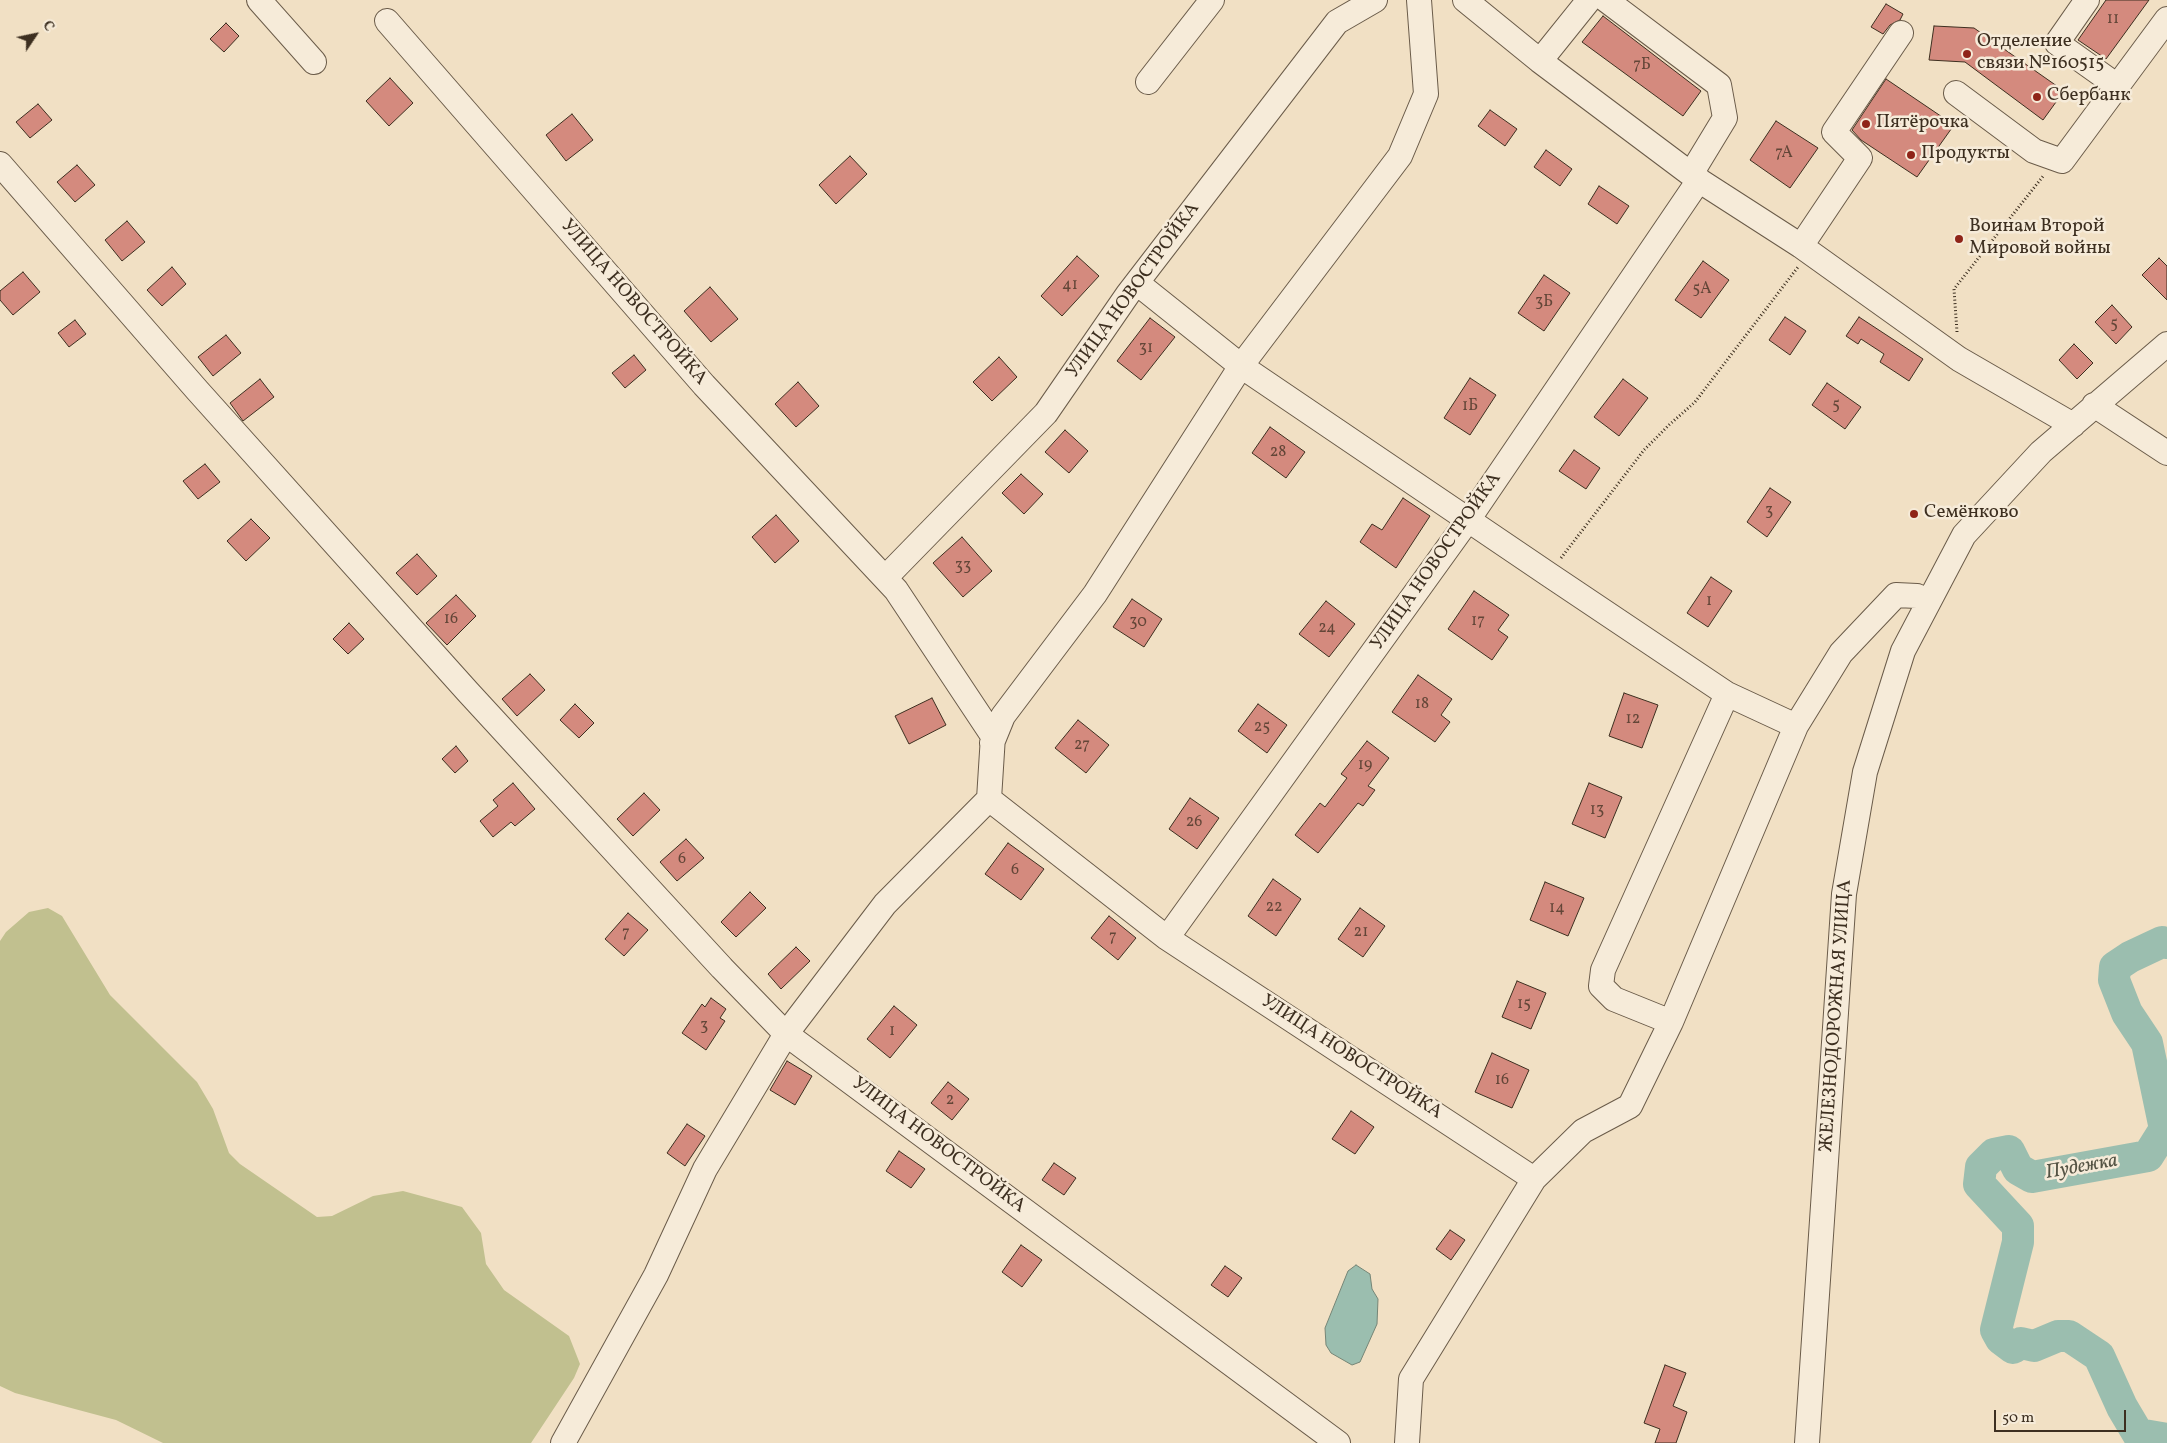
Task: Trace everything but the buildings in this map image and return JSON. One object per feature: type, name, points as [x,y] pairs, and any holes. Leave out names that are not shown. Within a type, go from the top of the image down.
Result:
[{"type":"street","points":[[259,0],[314,62]]},
{"type":"street","points":[[1148,82],[1212,0]]},
{"type":"street","name":"УЛИЦА НОВОСТРОЙКА","points":[[885,578],[1046,413],[1137,283],[1337,22],[1375,0]]},
{"type":"street","name":"УЛИЦА НОВОСТРОЙКА","points":[[992,743],[1003,716],[1095,594],[1240,366],[1400,156],[1426,94],[1419,0]]},
{"type":"street","points":[[1540,61],[1589,0]]},
{"type":"street","name":"УЛИЦА НОВОСТРОЙКА","points":[[1167,938],[1468,520],[1695,177],[1725,118],[1719,85],[1606,0]]},
{"type":"street","points":[[2087,0],[2056,43],[2116,85]]},
{"type":"street","points":[[1468,1],[1540,61],[1695,177],[1805,249],[1959,359],[2073,425]]},
{"type":"street","points":[[1956,93],[2034,151],[2062,160],[2167,19]]},
{"type":"street","name":"УЛИЦА НОВОСТРОЙКА","points":[[387,21],[704,384],[896,590],[993,736],[989,799],[1167,938],[1534,1179]]},
{"type":"street","points":[[1805,249],[1860,158],[1834,132],[1901,33]]},
{"type":"street","name":"УЛИЦА НОВОСТРОЙКА","points":[[0,164],[197,390],[468,692],[715,960],[786,1034],[1338,1443]]},
{"type":"street","points":[[1137,283],[1240,366],[1548,574],[1727,694],[1796,726]]},
{"type":"street","name":"ЖЕЛЕЗНОДОРОЖНАЯ УЛИЦА","points":[[1807,1443],[1844,894],[1865,772],[1903,651],[1964,535],[2041,452],[2167,344]]},
{"type":"street","points":[[2094,406],[2167,453]]},
{"type":"street","points":[[1407,1443],[1412,1379],[1534,1179],[1583,1131],[1630,1106],[1671,1022],[1796,726],[1841,653],[1896,595],[1917,596],[1928,601]]},
{"type":"street","points":[[1671,1022],[1614,999],[1601,986],[1603,970],[1727,694]]},
{"type":"street","points":[[563,1443],[656,1275],[705,1170],[786,1034],[885,904],[989,799]]},
{"type":"path","points":[[1959,359],[1954,289],[2057,159]]},
{"type":"path","points":[[1548,574],[1644,450],[1695,402],[1805,249]]},
{"type":"shaded area","points":[[48,908],[62,916],[110,995],[197,1082],[213,1109],[229,1153],[240,1164],[317,1217],[332,1216],[373,1196],[403,1191],[462,1207],[481,1233],[486,1264],[504,1290],[569,1336],[580,1364],[574,1378],[531,1443],[163,1443],[116,1420],[15,1393],[0,1386],[0,941],[6,932],[29,912]]},
{"type":"shaded area","points":[[1356,1265],[1370,1274],[1372,1289],[1378,1299],[1377,1324],[1360,1362],[1352,1365],[1331,1353],[1326,1345],[1325,1328],[1348,1271]]},
{"type":"waterway","name":"Пудежка","points":[[2167,943],[2162,942],[2130,957],[2115,967],[2114,980],[2127,1013],[2147,1043],[2165,1129],[2148,1156],[2032,1177],[2018,1169],[2009,1151],[1994,1154],[1981,1167],[1979,1184],[2018,1226],[2018,1242],[1996,1330],[2001,1339],[2013,1348],[2021,1343],[2034,1346],[2058,1336],[2069,1336],[2099,1356],[2122,1407],[2138,1434],[2167,1439]]},
{"type":"place","name":"Отделение связи №160515","points":[[1967,54]]},
{"type":"place","name":"Сбербанк","points":[[2037,97]]},
{"type":"place","name":"Пятёрочка","points":[[1866,124]]},
{"type":"place","name":"Продукты","points":[[1911,155]]},
{"type":"place","name":"Воинам Второй Мировой войны","points":[[1959,239]]},
{"type":"place","name":"Семёнково","points":[[1914,514]]}]
